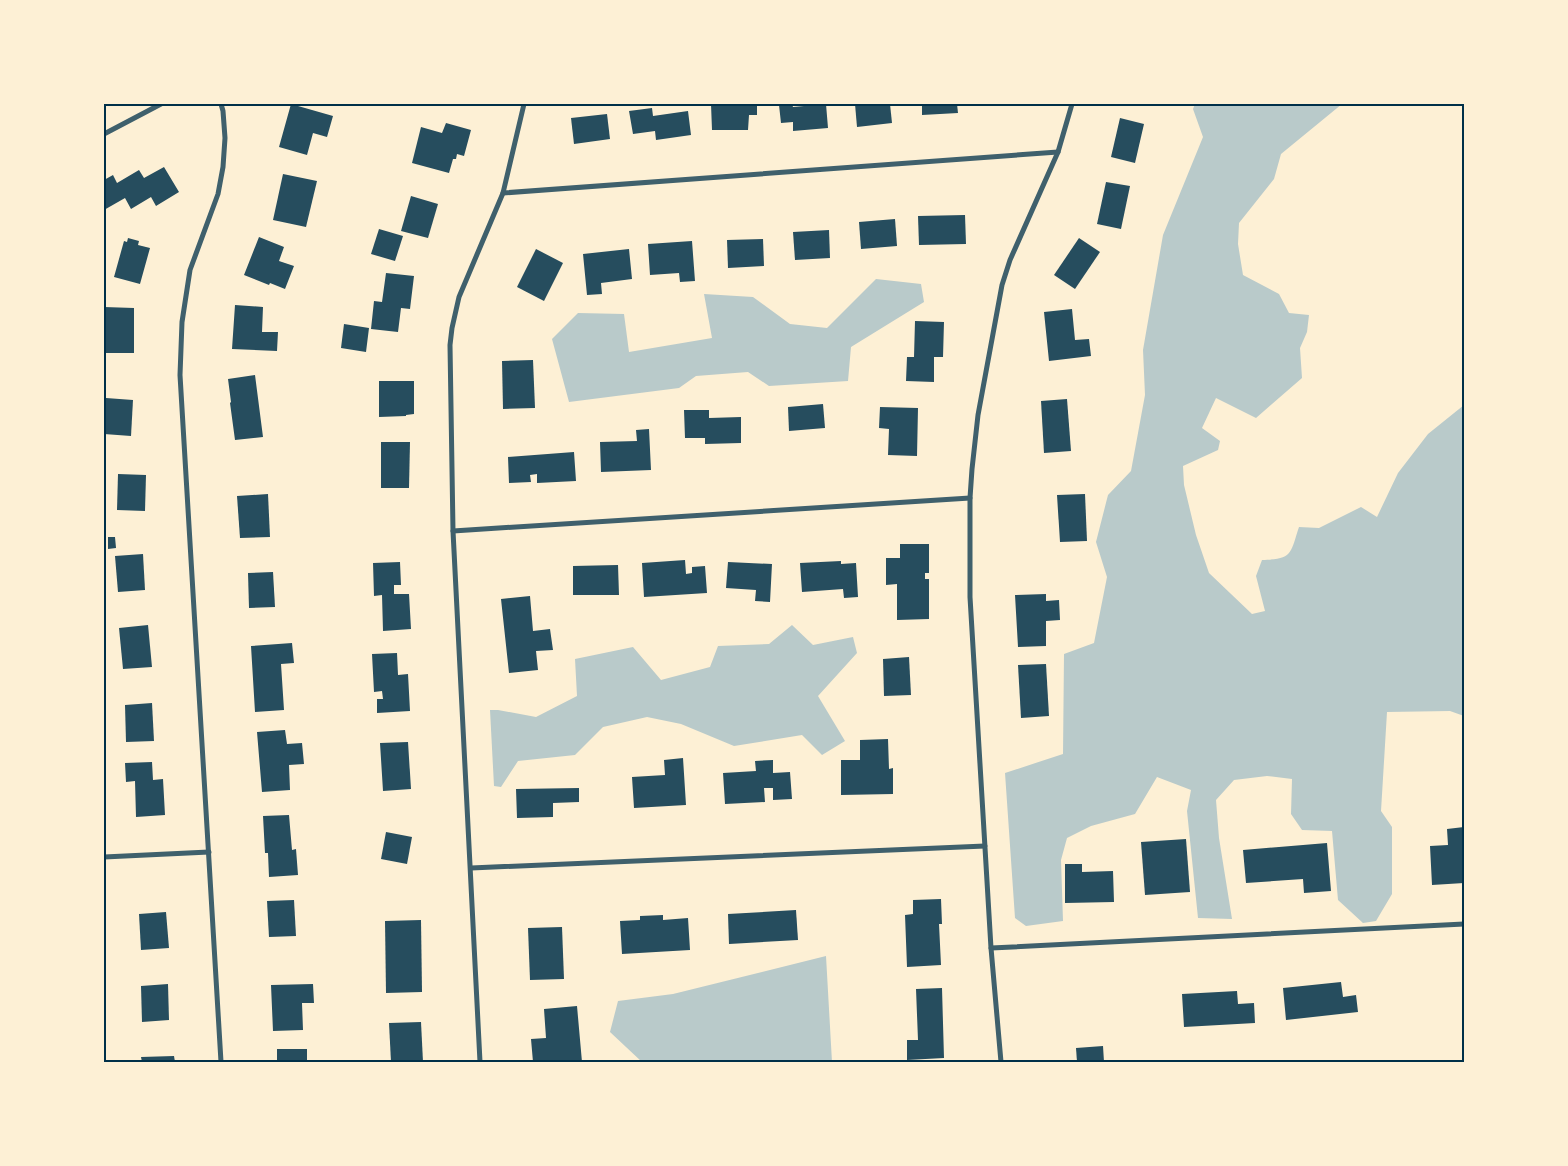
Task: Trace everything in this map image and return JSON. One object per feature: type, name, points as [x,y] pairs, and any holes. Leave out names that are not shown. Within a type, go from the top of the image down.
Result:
[{"type":"street","points":[[104,134],[161,104]]},
{"type":"street","points":[[221,104],[225,138],[224,167],[218,194],[190,270],[182,322],[180,375],[221,1062]]},
{"type":"street","points":[[480,1062],[453,531],[450,345],[459,297],[502,193],[524,104]]},
{"type":"street","points":[[1001,1062],[984,846],[970,597],[970,498],[978,415],[1002,285],[1010,260],[1058,152],[1072,104]]},
{"type":"street","points":[[502,193],[1058,152]]},
{"type":"street","points":[[453,531],[970,498]]},
{"type":"street","points":[[471,868],[984,846]]},
{"type":"street","points":[[104,857],[209,852]]},
{"type":"street","points":[[991,948],[1464,924]]},
{"type":"shaded area","points":[[1195,104],[1342,104],[1281,154],[1274,179],[1239,223],[1238,244],[1243,275],[1279,294],[1289,313],[1309,315],[1307,332],[1300,348],[1302,378],[1256,418],[1216,398],[1202,428],[1220,441],[1218,450],[1183,466],[1184,485],[1196,535],[1209,573],[1252,614],[1265,611],[1256,576],[1262,560],[1280,558],[1289,553],[1299,527],[1319,528],[1361,507],[1377,517],[1398,473],[1428,434],[1464,405],[1464,716],[1450,711],[1387,712],[1381,811],[1392,827],[1392,894],[1376,921],[1363,923],[1338,900],[1332,831],[1302,830],[1291,814],[1292,779],[1267,776],[1234,780],[1216,800],[1219,838],[1232,919],[1198,918],[1187,811],[1191,790],[1157,777],[1135,814],[1091,826],[1067,838],[1061,860],[1063,921],[1026,926],[1015,918],[1005,773],[1063,754],[1064,654],[1094,643],[1107,577],[1096,542],[1108,495],[1131,471],[1145,395],[1143,350],[1163,235],[1203,137],[1193,109]]},
{"type":"shaded area","points":[[876,279],[921,284],[924,302],[851,347],[848,381],[769,386],[748,372],[696,376],[679,388],[569,402],[552,339],[578,313],[624,314],[629,352],[712,338],[704,294],[753,297],[790,324],[827,328]]},
{"type":"shaded area","points":[[792,625],[813,645],[853,637],[857,653],[818,696],[845,741],[822,755],[802,735],[734,746],[681,724],[647,717],[603,727],[575,755],[518,761],[501,787],[494,786],[490,710],[536,717],[577,696],[575,659],[633,647],[661,680],[710,667],[718,646],[769,644]]},
{"type":"shaded area","points":[[826,956],[832,1062],[642,1062],[610,1032],[618,1001],[673,994]]},
{"type":"building","points":[[291,104],[333,116],[327,137],[313,133],[307,155],[279,147]]},
{"type":"building","points":[[711,104],[757,104],[757,115],[749,115],[748,130],[712,130]]},
{"type":"building","points":[[792,104],[793,107],[826,104],[828,128],[793,131],[793,122],[781,123],[779,105]]},
{"type":"building","points":[[855,104],[890,104],[892,123],[857,127]]},
{"type":"building","points":[[922,104],[957,104],[958,113],[922,115]]},
{"type":"building","points":[[652,108],[653,116],[688,111],[691,135],[656,140],[655,131],[633,134],[629,111]]},
{"type":"building","points":[[607,114],[610,139],[574,144],[571,118]]},
{"type":"building","points":[[1120,118],[1144,124],[1135,163],[1111,157]]},
{"type":"building","points":[[446,123],[471,130],[464,156],[457,154],[456,159],[453,159],[449,173],[412,163],[421,127],[442,133]]},
{"type":"building","points":[[164,167],[179,192],[156,206],[151,197],[131,209],[125,198],[104,210],[104,180],[113,175],[117,183],[139,170],[144,178]]},
{"type":"building","points":[[283,174],[317,181],[306,227],[273,220]]},
{"type":"building","points":[[1106,182],[1130,186],[1121,229],[1097,224]]},
{"type":"building","points":[[411,196],[438,204],[428,238],[401,231]]},
{"type":"building","points":[[965,215],[966,244],[919,245],[918,216]]},
{"type":"building","points":[[895,219],[897,246],[861,249],[859,222]]},
{"type":"building","points":[[379,229],[403,236],[395,261],[371,254]]},
{"type":"building","points":[[829,230],[830,258],[795,260],[793,232]]},
{"type":"building","points":[[259,237],[284,247],[279,261],[294,266],[285,289],[244,275]]},
{"type":"building","points":[[128,238],[139,241],[138,245],[150,248],[140,284],[114,277],[124,241],[127,242]]},
{"type":"building","points":[[1079,238],[1100,252],[1075,289],[1054,275]]},
{"type":"building","points":[[763,239],[764,266],[728,268],[727,240]]},
{"type":"building","points":[[692,241],[695,281],[680,282],[679,273],[650,275],[648,244]]},
{"type":"building","points":[[536,249],[563,263],[544,301],[517,287]]},
{"type":"building","points":[[629,249],[632,279],[601,283],[602,294],[587,295],[583,254]]},
{"type":"building","points":[[386,273],[414,276],[410,309],[401,308],[398,332],[371,329],[374,301],[382,302]]},
{"type":"building","points":[[235,305],[263,307],[262,332],[278,332],[277,351],[232,349]]},
{"type":"building","points":[[104,307],[134,308],[134,353],[104,353]]},
{"type":"building","points":[[1072,309],[1075,340],[1089,339],[1091,356],[1049,361],[1044,312]]},
{"type":"building","points":[[915,321],[944,322],[943,357],[934,357],[934,382],[906,381],[907,357],[914,357]]},
{"type":"building","points":[[344,324],[369,328],[366,352],[341,348]]},
{"type":"building","points":[[533,360],[535,408],[503,409],[502,361]]},
{"type":"building","points":[[255,375],[263,437],[235,440],[228,379]]},
{"type":"building","points":[[379,381],[414,381],[414,414],[379,417]]},
{"type":"building","points":[[106,398],[133,400],[131,436],[104,434]]},
{"type":"building","points":[[1067,399],[1071,451],[1044,453],[1041,401]]},
{"type":"building","points":[[823,404],[825,428],[789,431],[788,407]]},
{"type":"building","points":[[880,407],[918,408],[917,456],[888,455],[889,429],[879,428]]},
{"type":"building","points":[[684,410],[709,410],[709,418],[741,417],[741,443],[705,444],[705,438],[685,438]]},
{"type":"building","points":[[649,429],[651,470],[601,472],[600,442],[637,441],[636,430]]},
{"type":"building","points":[[381,442],[410,442],[409,488],[381,488]]},
{"type":"building","points":[[574,452],[576,481],[537,483],[537,474],[530,475],[531,482],[509,483],[508,457]]},
{"type":"building","points":[[118,474],[146,475],[145,511],[117,510]]},
{"type":"building","points":[[268,494],[270,537],[240,538],[237,496]]},
{"type":"building","points":[[1085,494],[1087,541],[1060,542],[1057,495]]},
{"type":"building","points":[[108,537],[115,537],[116,548],[108,549]]},
{"type":"building","points":[[900,544],[929,544],[929,573],[925,573],[925,579],[929,579],[929,619],[897,620],[897,584],[886,585],[886,558],[900,558]]},
{"type":"building","points":[[143,554],[145,590],[118,592],[115,556]]},
{"type":"building","points":[[685,560],[686,574],[692,573],[692,567],[705,566],[707,593],[644,597],[642,563]]},
{"type":"building","points":[[841,561],[841,564],[856,563],[858,597],[844,598],[843,589],[802,592],[800,563]]},
{"type":"building","points":[[400,562],[401,585],[394,585],[394,594],[409,594],[411,629],[383,631],[382,595],[374,596],[373,563]]},
{"type":"building","points":[[728,562],[772,564],[770,602],[755,601],[756,590],[726,588]]},
{"type":"building","points":[[618,565],[619,595],[573,595],[573,566]]},
{"type":"building","points":[[273,572],[275,607],[249,608],[248,573]]},
{"type":"building","points":[[1046,594],[1046,601],[1059,600],[1060,620],[1046,621],[1046,646],[1018,647],[1015,595]]},
{"type":"building","points":[[530,596],[533,631],[550,629],[553,650],[536,651],[538,670],[509,673],[501,599]]},
{"type":"building","points":[[148,625],[152,667],[123,669],[119,628]]},
{"type":"building","points":[[292,643],[294,663],[281,664],[284,710],[255,712],[251,646]]},
{"type":"building","points":[[397,653],[398,675],[408,674],[410,711],[377,713],[377,699],[383,699],[382,691],[374,692],[372,654]]},
{"type":"building","points":[[909,657],[911,695],[884,696],[883,659]]},
{"type":"building","points":[[1046,664],[1049,716],[1021,718],[1018,665]]},
{"type":"building","points":[[152,703],[154,741],[126,742],[125,705]]},
{"type":"building","points":[[285,730],[287,744],[302,743],[304,764],[289,765],[290,790],[262,792],[257,732]]},
{"type":"building","points":[[888,739],[889,769],[893,768],[893,794],[841,795],[841,760],[860,760],[860,740]]},
{"type":"building","points":[[408,742],[411,789],[383,791],[380,743]]},
{"type":"building","points":[[683,758],[686,805],[634,808],[632,777],[665,775],[664,760]]},
{"type":"building","points":[[773,760],[773,773],[790,772],[792,799],[773,800],[773,788],[764,788],[765,802],[725,804],[723,773],[756,771],[755,761]]},
{"type":"building","points":[[152,762],[153,780],[163,779],[165,815],[136,817],[135,781],[126,782],[125,763]]},
{"type":"building","points":[[579,788],[579,802],[553,803],[553,817],[517,818],[516,789]]},
{"type":"building","points":[[289,815],[292,850],[296,849],[298,875],[269,877],[268,853],[265,853],[263,816]]},
{"type":"building","points":[[1464,827],[1464,883],[1432,885],[1430,846],[1448,845],[1447,829]]},
{"type":"building","points":[[386,832],[412,837],[407,864],[381,859]]},
{"type":"building","points":[[1186,839],[1190,892],[1145,895],[1141,842]]},
{"type":"building","points":[[1327,843],[1331,891],[1304,893],[1303,879],[1246,883],[1243,850]]},
{"type":"building","points":[[1065,864],[1082,864],[1082,872],[1113,871],[1114,902],[1065,903]]},
{"type":"building","points":[[941,899],[942,924],[939,924],[941,965],[907,967],[905,915],[913,914],[913,900]]},
{"type":"building","points":[[294,900],[296,936],[269,937],[267,901]]},
{"type":"building","points":[[796,910],[798,940],[729,944],[728,914]]},
{"type":"building","points":[[166,912],[169,948],[141,950],[139,914]]},
{"type":"building","points":[[663,915],[663,920],[688,918],[690,950],[622,954],[620,921],[640,920],[640,916]]},
{"type":"building","points":[[421,920],[422,992],[386,993],[385,921]]},
{"type":"building","points":[[562,927],[564,979],[530,980],[528,928]]},
{"type":"building","points":[[1341,982],[1343,997],[1356,995],[1358,1012],[1286,1020],[1283,988]]},
{"type":"building","points":[[168,984],[169,1020],[142,1022],[141,986]]},
{"type":"building","points":[[313,984],[314,1003],[302,1003],[303,1030],[273,1031],[271,985]]},
{"type":"building","points":[[942,988],[944,1058],[907,1060],[907,1040],[918,1040],[916,989]]},
{"type":"building","points":[[1237,991],[1238,1004],[1254,1003],[1255,1023],[1184,1027],[1182,994]]},
{"type":"building","points":[[577,1006],[582,1062],[533,1062],[531,1039],[546,1038],[544,1009]]},
{"type":"building","points":[[421,1022],[423,1062],[391,1062],[389,1023]]},
{"type":"building","points":[[1103,1046],[1104,1062],[1077,1062],[1076,1048]]},
{"type":"building","points":[[277,1049],[307,1049],[307,1062],[277,1062]]},
{"type":"building","points":[[174,1056],[175,1062],[142,1062],[141,1057]]}]
